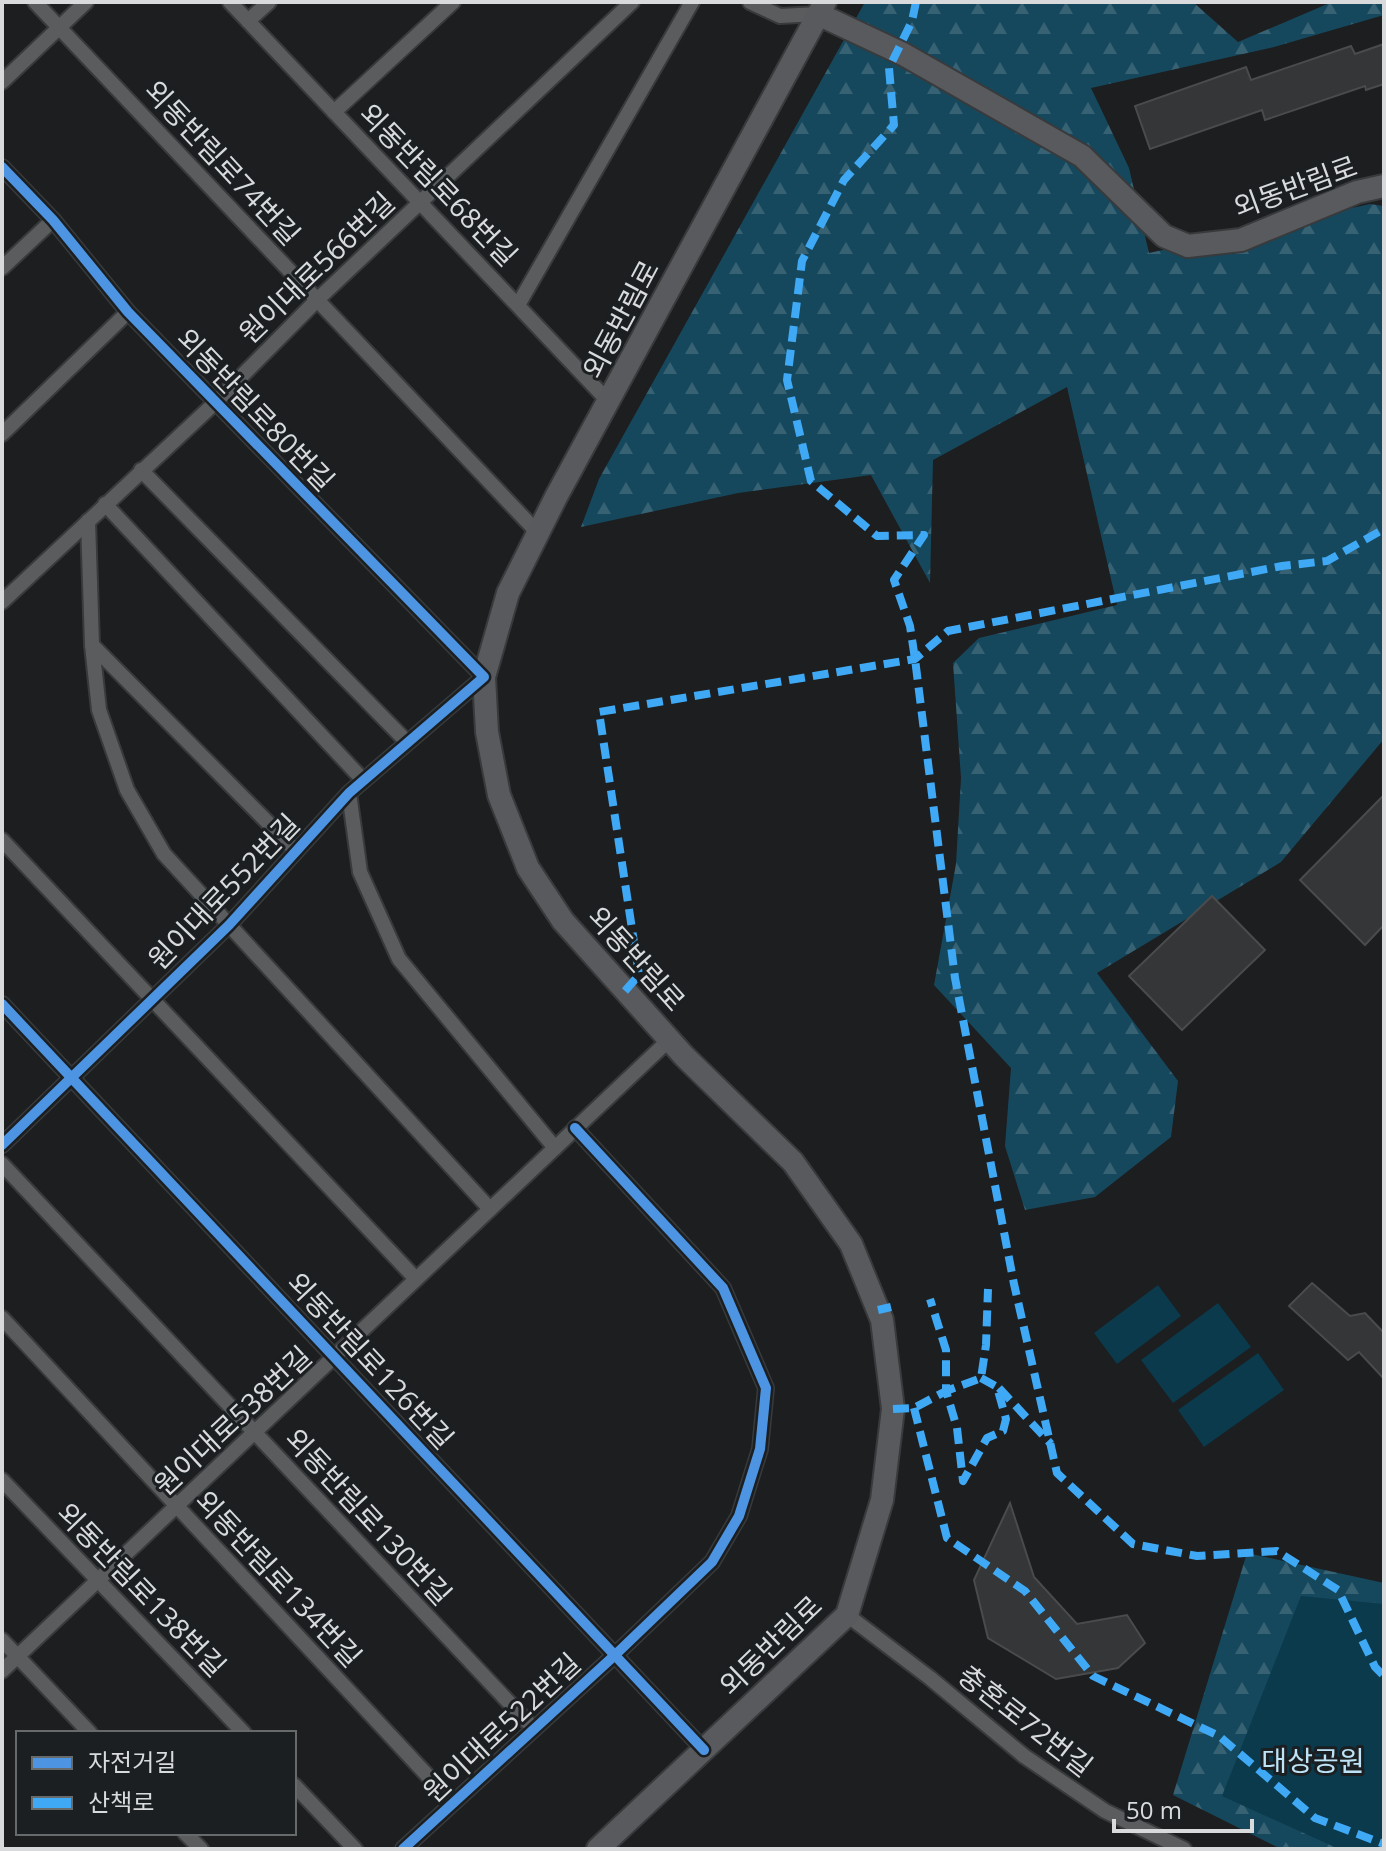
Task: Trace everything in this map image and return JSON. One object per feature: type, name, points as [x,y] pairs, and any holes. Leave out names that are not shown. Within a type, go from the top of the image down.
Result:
[{"type":"main road","name":"외동반림로","points":[[598,1849],[847,1615],[882,1500],[893,1409],[882,1320],[851,1244],[793,1162],[669,1040],[563,921],[528,868],[499,795],[487,732],[484,677],[508,593],[821,8],[1082,156],[1164,236],[1188,246],[1241,240],[1357,192],[1384,186]]},
{"type":"street","name":"외동반림로74번길","points":[[35,2],[538,533]]},
{"type":"street","points":[[2,82],[86,2]]},
{"type":"street","name":"외동반림로68번길","points":[[230,2],[609,402]]},
{"type":"street","points":[[248,21],[269,2]]},
{"type":"street","points":[[334,112],[453,2]]},
{"type":"street","name":"원이대로566번길","points":[[2,602],[217,401],[317,300],[632,2]]},
{"type":"street","points":[[518,305],[692,2]]},
{"type":"street","points":[[750,2],[780,16],[821,8]]},
{"type":"street","name":"외동반림로80번길","points":[[2,167],[53,220],[128,312],[484,677]]},
{"type":"street","points":[[2,268],[53,220]]},
{"type":"street","points":[[2,434],[128,312]]},
{"type":"street","points":[[141,470],[407,742]]},
{"type":"street","points":[[105,504],[363,780]]},
{"type":"street","name":"원이대로552번길","points":[[88,521],[92,645],[99,710],[127,790],[164,854],[229,925]]},
{"type":"street","name":"원이대로552번길","points":[[92,645],[296,851]]},
{"type":"street","name":"원이대로552번길","points":[[2,1145],[229,925],[349,793],[484,677]]},
{"type":"street","points":[[349,793],[360,872],[399,959],[555,1148]]},
{"type":"street","name":"원이대로552번길","points":[[2,840],[152,999]]},
{"type":"street","points":[[229,925],[490,1209]]},
{"type":"street","points":[[152,999],[416,1279]]},
{"type":"street","name":"외동반림로126번길","points":[[2,1004],[704,1750]]},
{"type":"street","name":"원이대로538번길","points":[[2,1671],[669,1040]]},
{"type":"street","name":"원이대로522번길","points":[[403,1849],[712,1562],[739,1516],[760,1449],[766,1388],[723,1288],[575,1128]]},
{"type":"street","name":"외동반림로130번길","points":[[2,1164],[534,1729]]},
{"type":"street","name":"외동반림로134번길","points":[[2,1318],[453,1803]]},
{"type":"street","name":"외동반림로138번길","points":[[2,1480],[242,1731]]},
{"type":"street","name":"충혼로72번길","points":[[847,1615],[930,1678],[1024,1756],[1105,1811],[1184,1849]]},
{"type":"street","points":[[2,1640],[88,1731]]},
{"type":"street","points":[[296,1787],[355,1849]]},
{"type":"green space","points":[[865,2],[1193,2],[1238,42],[1332,2],[1384,2],[1384,15],[1274,47],[1091,88],[1129,168],[1149,253],[1370,204],[1384,206],[1384,739],[1281,862],[1097,973],[1178,1081],[1171,1137],[1095,1197],[1025,1210],[1005,1146],[1011,1068],[934,985],[956,864],[961,778],[953,663],[979,638],[1117,605],[1067,387],[933,460],[930,583],[871,475],[738,493],[581,527],[599,479]]},
{"type":"green space","points":[[1158,1285],[1181,1316],[1117,1364],[1094,1333]]},
{"type":"green space","points":[[1218,1303],[1251,1347],[1173,1403],[1141,1360]]},
{"type":"green space","points":[[1258,1353],[1284,1390],[1204,1447],[1178,1410]]},
{"type":"green space","name":"대상공원","points":[[1247,1553],[1384,1583],[1384,1849],[1281,1849],[1173,1795]]},
{"type":"green space","name":"대상공원","points":[[1301,1596],[1384,1604],[1384,1849],[1339,1849],[1222,1796]]},
{"type":"building","points":[[1384,44],[1384,84],[1366,90],[1365,86],[1265,120],[1262,110],[1150,149],[1135,106],[1246,67],[1251,80],[1351,46],[1355,54]]},
{"type":"building","points":[[1384,795],[1384,925],[1365,945],[1300,880]]},
{"type":"building","points":[[1212,896],[1265,950],[1182,1030],[1129,976]]},
{"type":"building","points":[[1312,1283],[1350,1316],[1365,1313],[1384,1333],[1384,1379],[1359,1352],[1348,1360],[1289,1306]]},
{"type":"building","points":[[1010,1503],[1034,1577],[1077,1624],[1127,1615],[1145,1643],[1118,1668],[1056,1679],[988,1638],[974,1580]]},
{"type":"marked path","points":[[916,2],[912,21],[889,68],[894,125],[844,180],[802,261],[787,380],[811,481],[877,536],[924,535],[894,580],[910,626],[955,978],[1014,1284],[1057,1473],[1133,1544],[1197,1556],[1277,1551],[1338,1590],[1375,1667],[1384,1676]]},
{"type":"marked path","points":[[625,991],[639,975],[599,712],[915,659],[948,631],[1282,566],[1327,561],[1384,529]]},
{"type":"marked path","points":[[981,1378],[997,1387],[1006,1419],[1003,1431],[987,1438],[963,1481],[957,1428],[946,1391],[981,1378],[988,1289]]},
{"type":"marked path","points":[[893,1409],[914,1408],[946,1391],[946,1350],[930,1299]]},
{"type":"marked path","points":[[878,1310],[891,1307]]},
{"type":"marked path","points":[[999,1388],[1051,1444]]},
{"type":"marked path","points":[[914,1408],[947,1538],[1025,1591],[1093,1676],[1219,1736],[1315,1818],[1384,1844]]},
{"type":"cycle path","points":[[2,167],[53,220],[128,312],[484,677],[349,793],[229,925],[2,1145]]},
{"type":"cycle path","points":[[2,1004],[704,1750]]},
{"type":"cycle path","points":[[403,1849],[712,1562],[739,1516],[760,1449],[766,1388],[723,1288],[575,1128]]}]
